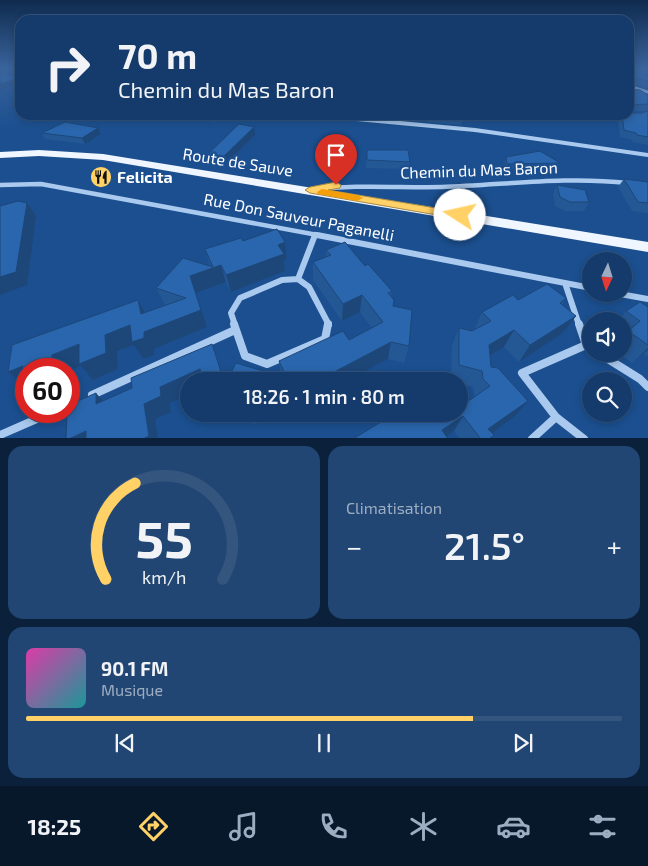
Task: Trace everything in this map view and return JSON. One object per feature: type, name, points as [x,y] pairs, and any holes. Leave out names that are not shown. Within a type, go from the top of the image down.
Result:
[{"type":"main road","name":"Route de Sauve","points":[[0,154],[40,153],[103,157],[648,247]]},
{"type":"street","points":[[367,120],[474,130],[648,155]]},
{"type":"street","name":"Chemin du Mas Baron","points":[[310,190],[336,185],[441,187],[600,178],[638,184]]},
{"type":"street","name":"Rue Don Sauveur Paganelli","points":[[0,185],[41,184],[315,234],[582,286]]},
{"type":"street","points":[[298,279],[315,234]]},
{"type":"street","points":[[298,279],[309,287],[329,325],[325,339],[267,364],[245,356],[235,330],[230,313],[240,298],[282,280],[298,279]]},
{"type":"street","points":[[565,283],[582,328]]},
{"type":"street","points":[[632,296],[648,299]]},
{"type":"street","points":[[86,398],[235,330]]},
{"type":"street","points":[[582,350],[522,373],[556,417],[584,438]]},
{"type":"street","points":[[613,362],[640,379],[648,387]]},
{"type":"street","points":[[532,438],[556,417]]},
{"type":"street","points":[[0,435],[28,423]]},
{"type":"building","points":[[634,89],[640,90],[648,95],[648,104],[634,105]]},
{"type":"building","points":[[648,111],[648,137],[624,130],[623,120],[634,120],[634,113]]},
{"type":"building","points":[[65,122],[98,128],[82,138],[42,133]]},
{"type":"building","points":[[239,124],[254,127],[220,160],[205,157]]},
{"type":"building","points":[[367,150],[408,150],[410,162],[367,160]]},
{"type":"building","points":[[540,151],[560,163],[507,164],[506,157]]},
{"type":"building","points":[[624,179],[648,182],[648,203],[638,202]]},
{"type":"building","points":[[557,185],[585,190],[589,202],[570,202],[560,197]]},
{"type":"building","points":[[18,201],[27,203],[16,272],[0,277],[0,206]]},
{"type":"building","points":[[277,229],[285,242],[278,245],[284,254],[226,275],[221,265],[190,276],[201,310],[144,332],[144,338],[132,342],[130,325],[105,335],[106,353],[80,364],[79,344],[52,355],[52,358],[15,358],[15,369],[8,372],[12,345],[138,300],[141,314],[186,298],[156,288],[183,258],[213,267],[205,249],[241,238],[243,241]]},
{"type":"building","points":[[345,242],[365,266],[368,264],[392,291],[388,293],[394,300],[393,306],[412,310],[409,346],[391,342],[334,372],[284,372],[279,361],[343,331],[349,340],[383,322],[362,295],[343,304],[313,262],[331,255],[326,250]]},
{"type":"building","points":[[547,284],[566,298],[560,303],[576,316],[530,345],[514,330],[489,345],[491,367],[498,368],[528,401],[488,429],[494,435],[490,438],[480,438],[468,422],[468,401],[490,386],[483,379],[482,371],[459,365],[459,328],[472,331],[491,321],[482,312],[513,295],[518,300]]},
{"type":"building","points":[[640,302],[648,307],[648,345],[632,334],[632,328],[640,321],[632,315],[632,312],[626,311]]},
{"type":"building","points":[[212,344],[221,372],[201,372],[200,369],[193,372],[180,372],[180,378],[160,387],[161,396],[144,404],[149,436],[145,438],[86,438],[86,431],[71,438],[66,438],[67,423],[80,423],[80,400],[96,393],[96,404],[132,388],[131,378]]},
{"type":"building","points":[[236,363],[267,372],[232,372]]},
{"type":"building","points":[[381,422],[454,422],[442,430],[447,438],[355,438]]},
{"type":"slow traffic","points":[[322,192],[357,198]]},
{"type":"place","name":"Felicita","points":[[101,177]]},
{"type":"route","points":[[336,185],[310,190],[460,215]]}]
